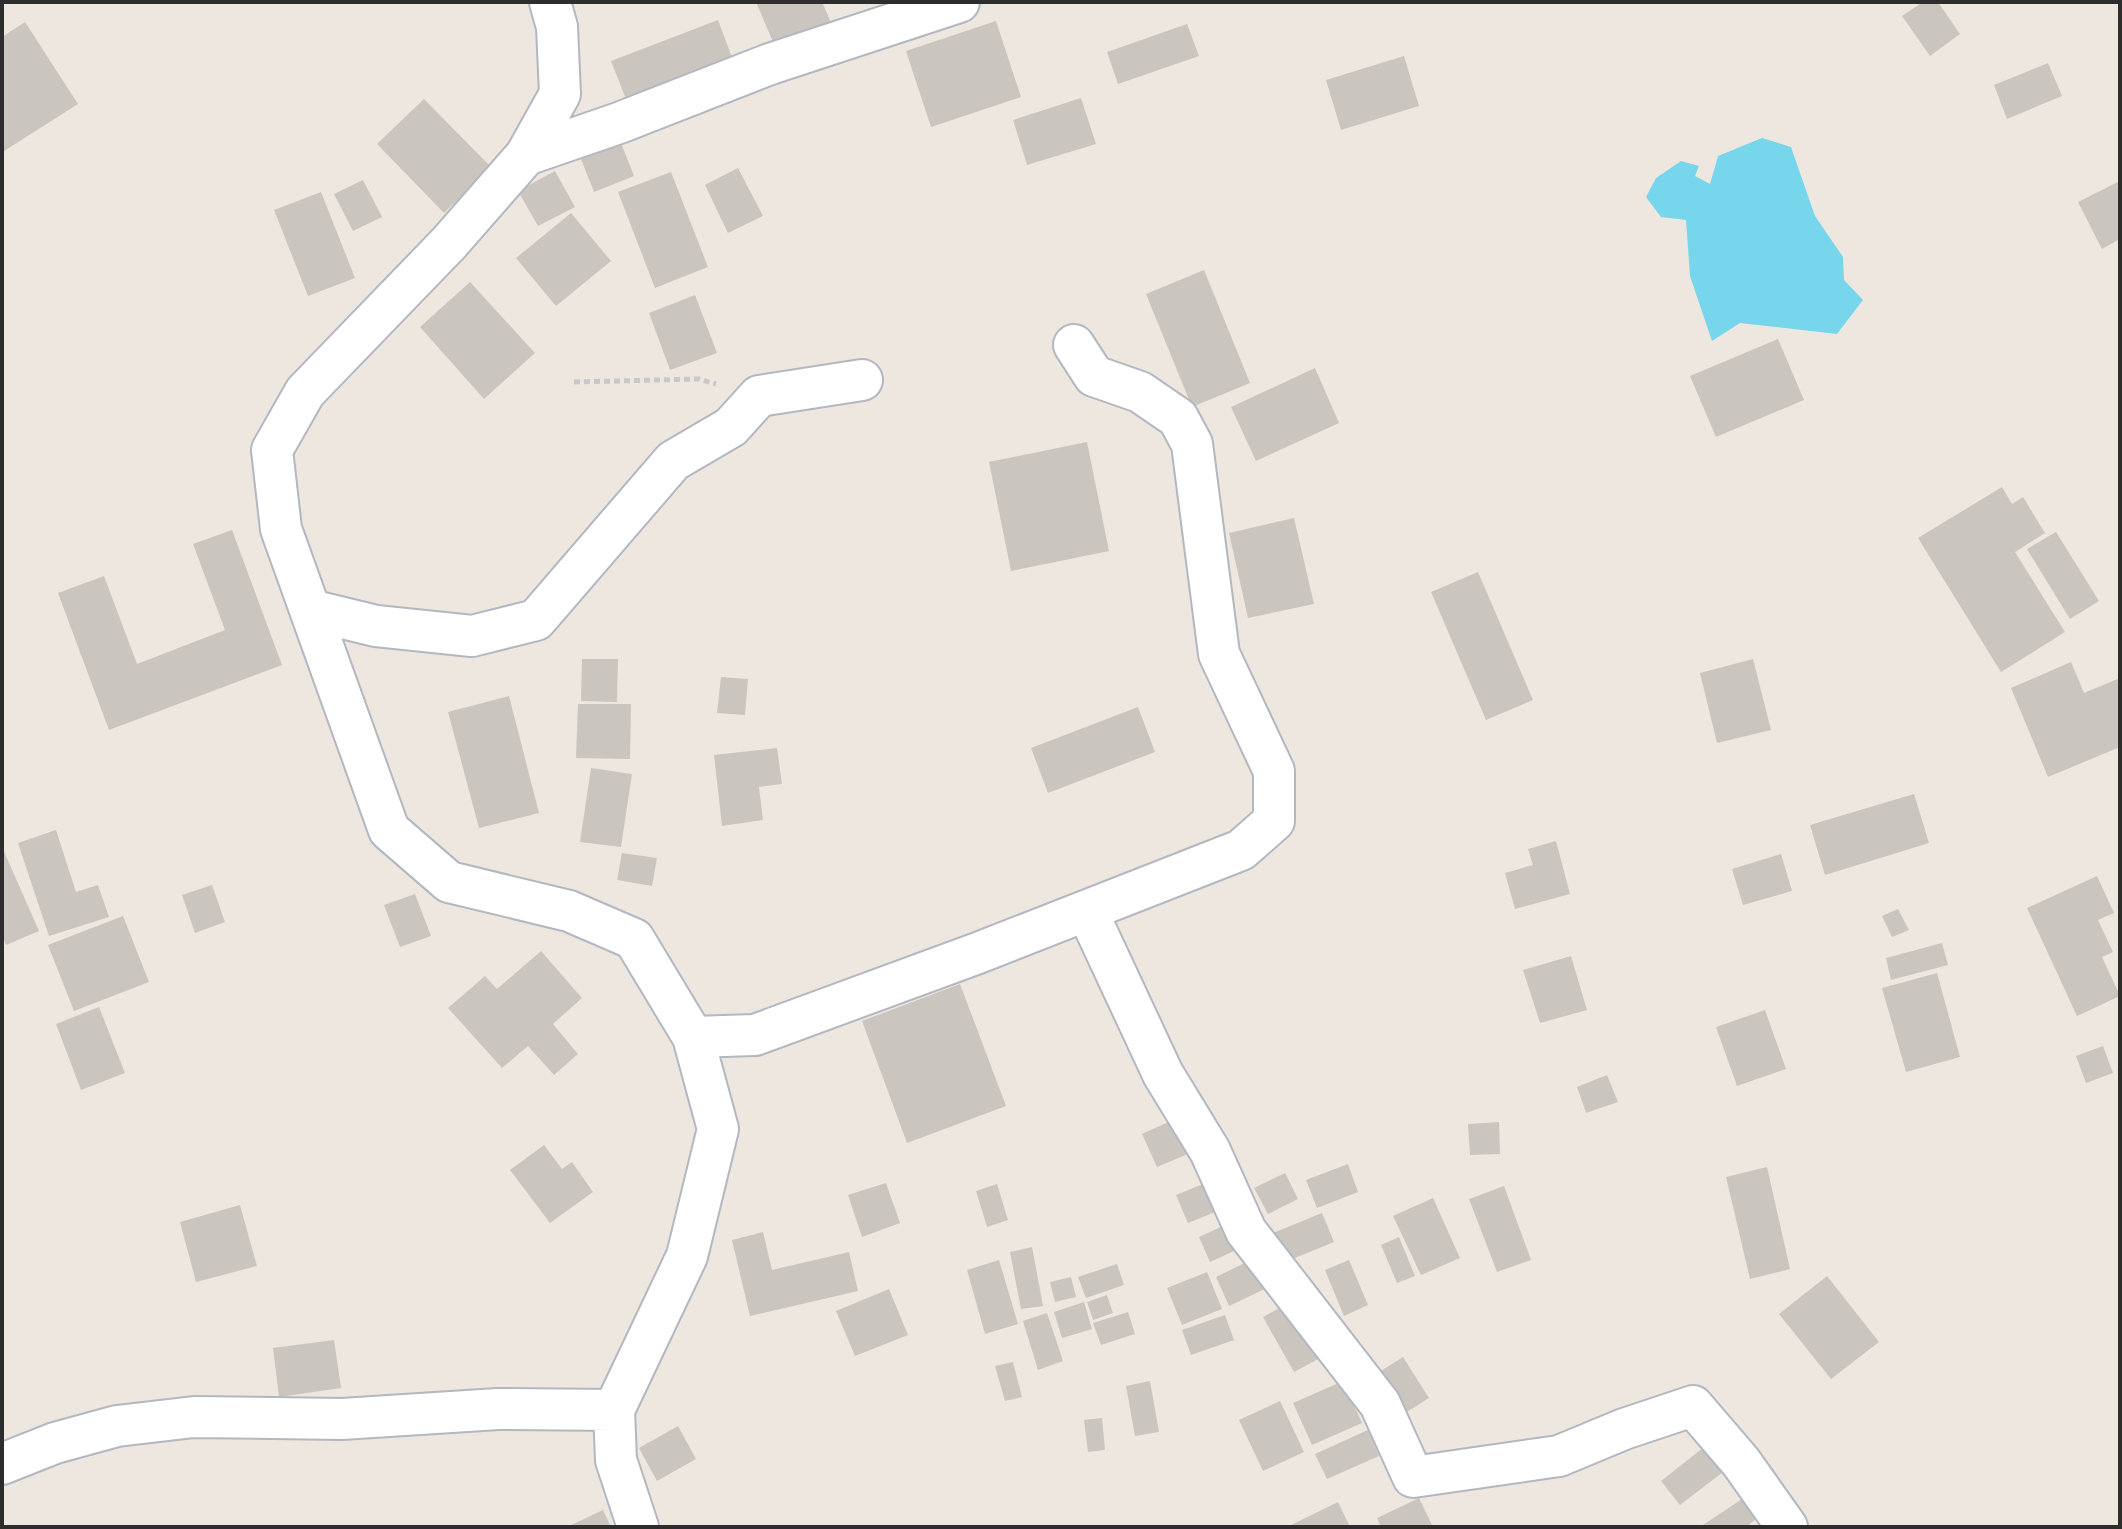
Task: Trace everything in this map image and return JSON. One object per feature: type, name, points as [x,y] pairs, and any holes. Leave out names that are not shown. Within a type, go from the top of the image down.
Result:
[{"type":"street","points":[[550,2],[557,27],[560,94],[526,155],[449,243],[305,392],[272,450],[281,529],[389,830],[449,882],[569,911],[634,939],[693,1037],[718,1129],[687,1256],[614,1410],[616,1460],[638,1527]]},
{"type":"street","points":[[526,155],[619,123],[770,64],[959,2]]},
{"type":"street","points":[[693,1037],[755,1035],[1241,850],[1274,821],[1274,771],[1219,654],[1192,444],[1178,418],[1140,392],[1094,376],[1074,345]]},
{"type":"street","points":[[310,610],[376,626],[472,636],[536,620],[673,461],[731,427],[759,396],[862,380]]},
{"type":"street","points":[[1087,911],[1163,1074],[1210,1151],[1246,1231],[1380,1404],[1413,1477],[1559,1456],[1624,1429],[1693,1406],[1741,1462],[1787,1527]]},
{"type":"street","points":[[2,1464],[55,1443],[117,1426],[194,1417],[342,1419],[498,1409],[614,1410]]},
{"type":"path","points":[[574,382],[698,379],[759,396]]},
{"type":"water","points":[[1762,138],[1791,147],[1815,216],[1843,257],[1844,280],[1863,300],[1837,334],[1740,323],[1712,341],[1690,276],[1686,220],[1661,217],[1646,197],[1656,178],[1681,161],[1699,166],[1695,176],[1710,184],[1718,156]]},
{"type":"building","points":[[756,2],[822,2],[832,25],[776,49]]},
{"type":"building","points":[[1923,2],[1938,2],[1960,34],[1930,56],[1902,16]]},
{"type":"building","points":[[718,20],[736,68],[630,109],[611,61]]},
{"type":"building","points":[[996,21],[1021,97],[931,127],[906,51]]},
{"type":"building","points":[[25,22],[78,104],[4,151],[2,37]]},
{"type":"building","points":[[1187,24],[1199,56],[1118,84],[1107,52]]},
{"type":"building","points":[[1404,56],[1419,106],[1341,130],[1326,80]]},
{"type":"building","points":[[2048,63],[2062,96],[2007,119],[1994,85]]},
{"type":"building","points":[[1081,98],[1096,144],[1027,165],[1013,120]]},
{"type":"building","points":[[424,99],[491,167],[444,213],[377,144]]},
{"type":"building","points":[[621,143],[634,176],[594,192],[581,159]]},
{"type":"building","points":[[738,168],[763,216],[728,233],[705,185]]},
{"type":"building","points":[[555,171],[575,207],[538,226],[518,191]]},
{"type":"building","points":[[671,172],[708,267],[655,288],[618,192]]},
{"type":"building","points":[[363,180],[382,217],[353,231],[334,194]]},
{"type":"building","points":[[2120,181],[2120,239],[2102,249],[2078,202]]},
{"type":"building","points":[[321,192],[355,278],[308,296],[274,210]]},
{"type":"building","points":[[571,213],[611,261],[556,306],[516,258]]},
{"type":"building","points":[[1204,270],[1250,383],[1192,407],[1146,294]]},
{"type":"building","points":[[470,282],[535,353],[484,399],[420,327]]},
{"type":"building","points":[[695,295],[717,353],[670,370],[649,313]]},
{"type":"building","points":[[1778,339],[1804,400],[1716,437],[1690,376]]},
{"type":"building","points":[[1315,368],[1339,423],[1256,461],[1231,407]]},
{"type":"building","points":[[1087,442],[1109,551],[1011,571],[989,462]]},
{"type":"building","points":[[2002,487],[2012,504],[2023,497],[2045,533],[2015,552],[2065,632],[2001,672],[1918,538]]},
{"type":"building","points":[[1294,518],[1314,604],[1248,618],[1229,533]]},
{"type":"building","points":[[232,530],[282,665],[109,730],[58,593],[104,576],[137,664],[225,630],[193,544]]},
{"type":"building","points":[[2056,532],[2099,601],[2070,619],[2027,549]]},
{"type":"building","points":[[1478,572],[1533,700],[1486,720],[1431,592]]},
{"type":"building","points":[[582,659],[618,659],[617,702],[581,701]]},
{"type":"building","points":[[1753,659],[1771,730],[1717,743],[1700,673]]},
{"type":"building","points":[[2071,662],[2084,693],[2120,678],[2120,747],[2048,777],[2011,688]]},
{"type":"building","points":[[721,677],[748,679],[745,715],[717,713]]},
{"type":"building","points":[[509,696],[539,813],[479,828],[448,712]]},
{"type":"building","points":[[578,704],[631,704],[630,759],[576,758]]},
{"type":"building","points":[[1138,707],[1155,752],[1048,793],[1031,748]]},
{"type":"building","points":[[777,748],[782,784],[759,787],[763,820],[722,826],[714,755]]},
{"type":"building","points":[[591,768],[632,774],[621,847],[580,842]]},
{"type":"building","points":[[1914,794],[1929,843],[1825,875],[1810,825]]},
{"type":"building","points":[[56,830],[76,892],[98,885],[109,917],[49,936],[18,843]]},
{"type":"building","points":[[1556,841],[1570,894],[1515,909],[1505,873],[1533,865],[1528,849]]},
{"type":"building","points":[[2,847],[39,931],[6,945],[2,935]]},
{"type":"building","points":[[622,853],[657,858],[652,886],[617,880]]},
{"type":"building","points":[[1781,854],[1792,891],[1743,905],[1732,869]]},
{"type":"building","points":[[2097,876],[2114,913],[2098,920],[2113,952],[2102,957],[2120,996],[2077,1016],[2027,908]]},
{"type":"building","points":[[212,885],[225,922],[195,933],[182,895]]},
{"type":"building","points":[[415,894],[431,936],[400,947],[384,905]]},
{"type":"building","points":[[1898,909],[1909,930],[1892,937],[1882,916]]},
{"type":"building","points":[[123,916],[149,982],[74,1011],[48,945]]},
{"type":"building","points":[[1942,943],[1948,965],[1891,980],[1886,958]]},
{"type":"building","points":[[541,951],[582,998],[553,1024],[578,1054],[554,1075],[528,1046],[502,1068],[448,1008],[485,976],[497,989]]},
{"type":"building","points":[[1571,956],[1587,1010],[1540,1023],[1523,970]]},
{"type":"building","points":[[1937,973],[1960,1057],[1906,1072],[1882,988]]},
{"type":"building","points":[[960,984],[1006,1106],[907,1143],[862,1021]]},
{"type":"building","points":[[99,1007],[125,1073],[81,1090],[56,1024]]},
{"type":"building","points":[[1765,1010],[1786,1069],[1737,1086],[1716,1027]]},
{"type":"building","points":[[2103,1046],[2113,1073],[2086,1083],[2076,1056]]},
{"type":"building","points":[[1607,1075],[1618,1102],[1586,1113],[1577,1087]]},
{"type":"building","points":[[1175,1119],[1190,1153],[1157,1167],[1142,1134]]},
{"type":"building","points":[[1499,1122],[1500,1154],[1470,1155],[1468,1124]]},
{"type":"building","points":[[544,1145],[562,1169],[572,1162],[593,1192],[550,1223],[510,1170]]},
{"type":"building","points":[[1348,1164],[1358,1192],[1317,1208],[1306,1180]]},
{"type":"building","points":[[1767,1167],[1790,1269],[1750,1279],[1726,1177]]},
{"type":"building","points":[[1285,1173],[1298,1199],[1268,1214],[1254,1188]]},
{"type":"building","points":[[886,1183],[900,1223],[862,1237],[848,1195]]},
{"type":"building","points":[[997,1184],[1008,1220],[987,1227],[976,1191]]},
{"type":"building","points":[[1203,1184],[1215,1212],[1188,1223],[1176,1195]]},
{"type":"building","points":[[1504,1186],[1531,1260],[1497,1272],[1469,1199]]},
{"type":"building","points":[[1433,1198],[1460,1258],[1421,1275],[1393,1216]]},
{"type":"building","points":[[240,1205],[257,1266],[196,1282],[180,1222]]},
{"type":"building","points":[[1322,1213],[1334,1242],[1285,1262],[1273,1233]]},
{"type":"building","points":[[1223,1226],[1234,1251],[1210,1262],[1199,1237]]},
{"type":"building","points":[[763,1232],[772,1270],[849,1252],[858,1291],[750,1316],[732,1240]]},
{"type":"building","points":[[1399,1237],[1415,1276],[1397,1283],[1381,1245]]},
{"type":"building","points":[[1032,1247],[1043,1306],[1021,1309],[1010,1252]]},
{"type":"building","points":[[999,1260],[1018,1324],[985,1334],[967,1270]]},
{"type":"building","points":[[1251,1260],[1265,1289],[1229,1306],[1216,1277]]},
{"type":"building","points":[[1349,1260],[1368,1305],[1344,1316],[1325,1270]]},
{"type":"building","points":[[1117,1264],[1124,1285],[1086,1298],[1078,1277]]},
{"type":"building","points":[[1207,1272],[1222,1309],[1182,1325],[1167,1288]]},
{"type":"building","points":[[1827,1276],[1879,1342],[1831,1379],[1779,1314]]},
{"type":"building","points":[[1071,1277],[1076,1297],[1055,1302],[1050,1282]]},
{"type":"building","points":[[889,1289],[908,1335],[855,1356],[836,1311]]},
{"type":"building","points":[[1107,1295],[1113,1313],[1093,1320],[1087,1302]]},
{"type":"building","points":[[1292,1301],[1322,1357],[1294,1372],[1263,1317]]},
{"type":"building","points":[[1084,1302],[1092,1329],[1062,1338],[1054,1312]]},
{"type":"building","points":[[1128,1312],[1135,1334],[1101,1345],[1093,1323]]},
{"type":"building","points":[[1047,1313],[1063,1361],[1038,1370],[1023,1321]]},
{"type":"building","points":[[1225,1315],[1234,1340],[1191,1355],[1182,1330]]},
{"type":"building","points":[[334,1340],[341,1388],[279,1397],[273,1348]]},
{"type":"building","points":[[1403,1357],[1429,1398],[1402,1415],[1376,1374]]},
{"type":"building","points":[[1013,1362],[1022,1397],[1005,1401],[995,1366]]},
{"type":"building","points":[[1150,1381],[1159,1432],[1135,1436],[1126,1386]]},
{"type":"building","points":[[1343,1381],[1362,1423],[1312,1445],[1293,1403]]},
{"type":"building","points":[[1280,1401],[1304,1452],[1263,1471],[1239,1420]]},
{"type":"building","points":[[1102,1418],[1105,1450],[1088,1452],[1084,1420]]},
{"type":"building","points":[[678,1426],[696,1459],[657,1481],[639,1448]]},
{"type":"building","points":[[1368,1430],[1379,1456],[1327,1479],[1315,1454]]},
{"type":"building","points":[[1703,1448],[1723,1472],[1680,1505],[1661,1481]]},
{"type":"building","points":[[1419,1498],[1433,1527],[1381,1527],[1377,1518]]},
{"type":"building","points":[[1742,1499],[1756,1519],[1746,1527],[1700,1527]]},
{"type":"building","points":[[1338,1502],[1350,1527],[1292,1527],[1291,1525]]},
{"type":"building","points":[[603,1510],[611,1527],[567,1527]]}]
